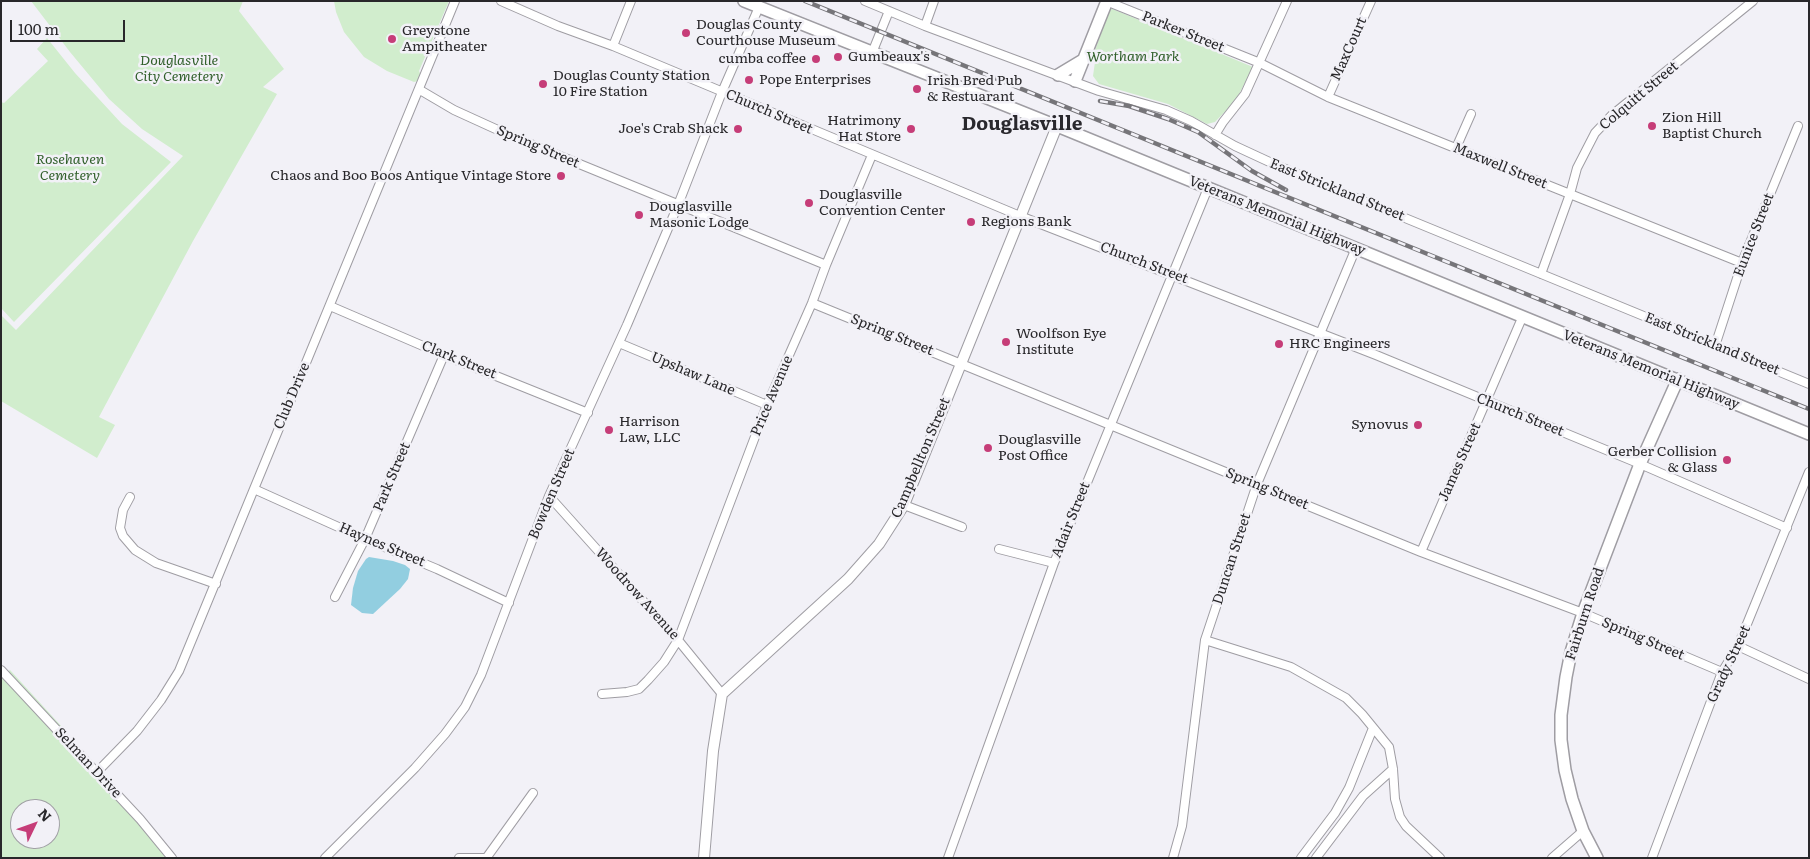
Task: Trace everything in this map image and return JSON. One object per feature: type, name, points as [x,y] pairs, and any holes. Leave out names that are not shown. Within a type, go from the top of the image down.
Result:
[{"type":"main road","name":"Veterans Memorial Highway","points":[[744,1],[1057,126],[1809,434]]},
{"type":"main road","points":[[1075,81],[1107,1]]},
{"type":"main road","points":[[1058,75],[1083,60]]},
{"type":"main road","name":"Campbellton Street","points":[[722,694],[848,578],[880,544],[904,505],[1057,126]]},
{"type":"main road","name":"Fairburn Road","points":[[1596,858],[1583,831],[1572,799],[1565,770],[1561,740],[1561,714],[1571,652],[1583,613],[1640,464],[1678,379]]},
{"type":"main road","points":[[704,858],[713,750],[722,694]]},
{"type":"street","name":"Club Drive","points":[[97,772],[137,731],[161,700],[179,670],[420,90],[455,1]]},
{"type":"street","name":"Church Street","points":[[500,1],[558,26],[613,46],[1020,216],[1172,274],[1487,401],[1640,464],[1786,528]]},
{"type":"street","points":[[613,46],[631,1]]},
{"type":"street","name":"East Strickland Street","points":[[865,1],[924,26],[1099,91],[1166,110],[1276,166],[1809,384]]},
{"type":"street","points":[[924,26],[934,1]]},
{"type":"street","name":"Parker Street","points":[[1107,1],[1260,64]]},
{"type":"street","points":[[1215,135],[1245,94],[1288,1]]},
{"type":"street","name":"MaxCourt","points":[[1328,97],[1371,1]]},
{"type":"street","name":"Colquitt Street","points":[[1541,274],[1570,194],[1577,168],[1595,133],[1612,115],[1753,1]]},
{"type":"street","name":"Bowden Street","points":[[325,858],[415,768],[465,707],[481,675],[550,496],[619,343],[678,205],[722,92],[759,7]]},
{"type":"street","points":[[872,53],[889,11]]},
{"type":"street","name":"Maxwell Street","points":[[1260,64],[1328,97],[1742,263]]},
{"type":"street","name":"Spring Street","points":[[420,90],[454,110],[511,136],[826,265]]},
{"type":"street","points":[[1456,148],[1471,114]]},
{"type":"street","name":"Eunice Street","points":[[1715,346],[1742,263],[1798,126]]},
{"type":"street","name":"Price Avenue","points":[[602,694],[627,692],[639,688],[664,662],[678,640],[768,405],[872,155]]},
{"type":"street","name":"Adair Street","points":[[948,858],[1054,563],[1208,188]]},
{"type":"street","name":"Duncan Street","points":[[1173,858],[1182,826],[1205,640],[1256,484],[1356,248]]},
{"type":"street","name":"Spring Street","points":[[812,302],[1421,552],[1583,613],[1722,672]]},
{"type":"street","name":"Clark Street","points":[[330,306],[444,355],[588,413]]},
{"type":"street","name":"James Street","points":[[1421,552],[1522,318]]},
{"type":"street","name":"Upshaw Lane","points":[[619,343],[768,405]]},
{"type":"street","name":"Park Street","points":[[335,597],[365,539],[444,355]]},
{"type":"street","name":"Grady Street","points":[[1652,858],[1722,672],[1738,646],[1809,472]]},
{"type":"street","name":"Haynes Street","points":[[254,489],[437,569],[509,603]]},
{"type":"street","points":[[130,496],[123,510],[120,528],[123,536],[135,550],[156,563],[216,584]]},
{"type":"street","name":"Woodrow Avenue","points":[[550,496],[678,640],[722,694]]},
{"type":"street","points":[[904,505],[962,527]]},
{"type":"street","points":[[999,549],[1054,563]]},
{"type":"street","points":[[1205,640],[1291,667],[1346,698],[1389,747],[1395,799],[1400,817],[1406,826],[1440,858]]},
{"type":"street","points":[[1738,646],[1809,679]]},
{"type":"street","name":"Selman Drive","points":[[1,670],[140,819],[172,858]]},
{"type":"street","points":[[1301,858],[1335,813],[1344,797],[1373,728]]},
{"type":"street","points":[[1316,858],[1363,796],[1393,769]]},
{"type":"street","points":[[459,858],[488,858],[533,793]]},
{"type":"street","points":[[1552,858],[1583,831]]},
{"type":"green space","name":"Douglasville City Cemetery","points":[[31,1],[243,1],[239,11],[284,69],[263,87],[277,94],[193,241],[99,417],[115,425],[97,458],[1,401],[1,315],[16,330],[183,156],[142,129],[109,99]]},
{"type":"green space","points":[[334,1],[449,1],[419,71],[421,75],[418,81],[414,82],[387,71],[364,57],[344,32]]},
{"type":"green space","name":"Wortham Park","points":[[1110,8],[1253,67],[1236,100],[1215,122],[1207,124],[1168,104],[1099,84],[1093,76],[1095,62],[1092,59]]},
{"type":"green space","name":"Rosehaven Cemetery","points":[[47,38],[75,73],[122,124],[171,162],[14,322],[1,308],[1,102],[4,103],[48,61],[37,49]]},
{"type":"green space","points":[[10,670],[63,728],[167,858],[1,858],[1,678]]},
{"type":"water","points":[[369,557],[393,561],[410,569],[408,579],[400,589],[373,614],[362,613],[351,605],[358,571]]},
{"type":"railway","points":[[805,1],[1809,409]]},
{"type":"railway","points":[[1100,101],[1129,106],[1168,119],[1198,132],[1252,171],[1286,190]]},
{"type":"place","name":"Douglas County Courthouse Museum","points":[[686,33]]},
{"type":"place","name":"Greystone Ampitheater","points":[[392,39]]},
{"type":"place","name":"Gumbeaux's","points":[[838,57]]},
{"type":"place","name":"cumba coffee","points":[[816,59]]},
{"type":"place","name":"Pope Enterprises","points":[[749,80]]},
{"type":"place","name":"Douglas County Station 10 Fire Station","points":[[543,84]]},
{"type":"place","name":"Irish Bred Pub & Restuarant","points":[[917,89]]},
{"type":"place","name":"Zion Hill Baptist Church","points":[[1652,126]]},
{"type":"place","name":"Joe's Crab Shack","points":[[738,129]]},
{"type":"place","name":"Hatrimony Hat Store","points":[[911,129]]},
{"type":"place","name":"Chaos and Boo Boos Antique Vintage Store","points":[[561,176]]},
{"type":"place","name":"Douglasville Convention Center","points":[[809,203]]},
{"type":"place","name":"Douglasville Masonic Lodge","points":[[639,215]]},
{"type":"place","name":"Regions Bank","points":[[971,222]]},
{"type":"place","name":"Woolfson Eye Institute","points":[[1006,342]]},
{"type":"place","name":"HRC Engineers","points":[[1279,344]]},
{"type":"place","name":"Synovus","points":[[1418,425]]},
{"type":"place","name":"Harrison Law, LLC","points":[[609,430]]},
{"type":"place","name":"Douglasville Post Office","points":[[988,448]]},
{"type":"place","name":"Gerber Collision & Glass","points":[[1727,460]]},
{"type":"district","name":"Douglasville","points":[[1022,124]]}]
